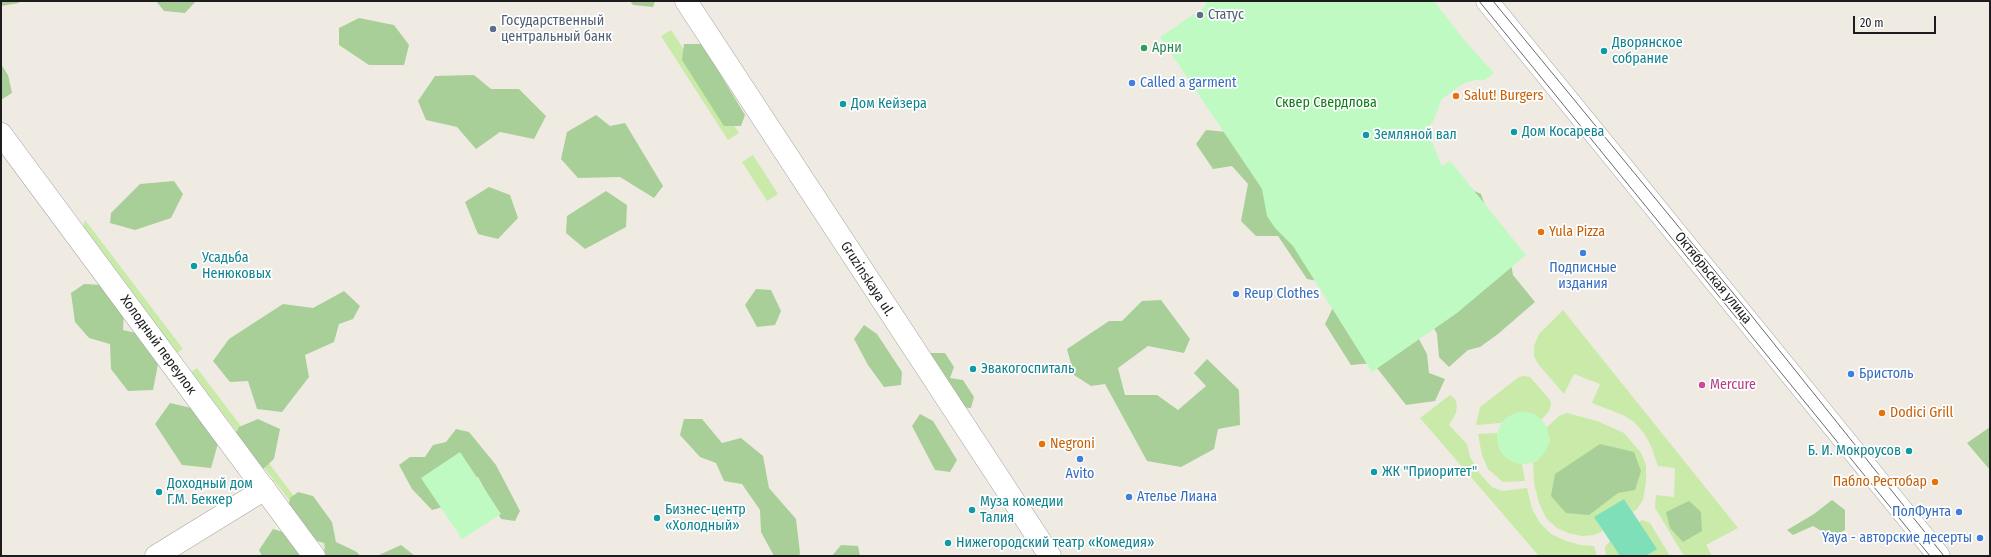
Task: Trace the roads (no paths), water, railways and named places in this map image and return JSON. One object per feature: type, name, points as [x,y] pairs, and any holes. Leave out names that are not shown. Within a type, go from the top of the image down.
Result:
[{"type":"street","name":"Gruzinskaya ul.","points":[[686,1],[1050,556]]},
{"type":"street","name":"Октябрьская улица","points":[[1486,1],[1939,556]]},
{"type":"street","name":"Холодный переулок","points":[[1,134],[314,556]]},
{"type":"street","points":[[156,556],[265,490]]},
{"type":"tram line","points":[[1479,1],[1930,556]]},
{"type":"tram line","points":[[1493,1],[1747,310],[1944,556]]},
{"type":"place","name":"Статус","points":[[1200,15]]},
{"type":"place","name":"Государственный центральный банк","points":[[493,29]]},
{"type":"place","name":"Арни","points":[[1144,48]]},
{"type":"place","name":"Дворянское собрание","points":[[1604,51]]},
{"type":"place","name":"Called a garment","points":[[1132,83]]},
{"type":"place","name":"Salut! Burgers","points":[[1456,96]]},
{"type":"place","name":"Дом Кейзера","points":[[843,104]]},
{"type":"place","name":"Дом Косарева","points":[[1514,132]]},
{"type":"place","name":"Земляной вал","points":[[1366,135]]},
{"type":"place","name":"Yula Pizza","points":[[1541,232]]},
{"type":"place","name":"Подписные издания","points":[[1583,253]]},
{"type":"place","name":"Усадьба Ненюковых","points":[[194,266]]},
{"type":"place","name":"Reup Clothes","points":[[1236,294]]},
{"type":"place","name":"Эвакогоспиталь","points":[[973,369]]},
{"type":"place","name":"Бристоль","points":[[1851,374]]},
{"type":"place","name":"Mercure","points":[[1702,385]]},
{"type":"place","name":"Dodici Grill","points":[[1882,413]]},
{"type":"place","name":"Negroni","points":[[1042,444]]},
{"type":"place","name":"Б. И. Мокроусов","points":[[1909,451]]},
{"type":"place","name":"Avito","points":[[1080,459]]},
{"type":"place","name":"ЖК \"Приоритет\"","points":[[1374,472]]},
{"type":"place","name":"Пабло Рестобар","points":[[1935,482]]},
{"type":"place","name":"Доходный дом Г.М. Беккер","points":[[159,492]]},
{"type":"place","name":"Ателье Лиана","points":[[1129,497]]},
{"type":"place","name":"Муза комедии Талия","points":[[972,510]]},
{"type":"place","name":"ПолФунта","points":[[1959,512]]},
{"type":"place","name":"Бизнес-центр «Холодный»","points":[[657,518]]},
{"type":"place","name":"Yaya - авторские десерты","points":[[1980,538]]},
{"type":"place","name":"Нижегородский театр «Комедия»","points":[[948,543]]},
{"type":"park label","name":"Сквер Свердлова","points":[[1326,103]]}]
